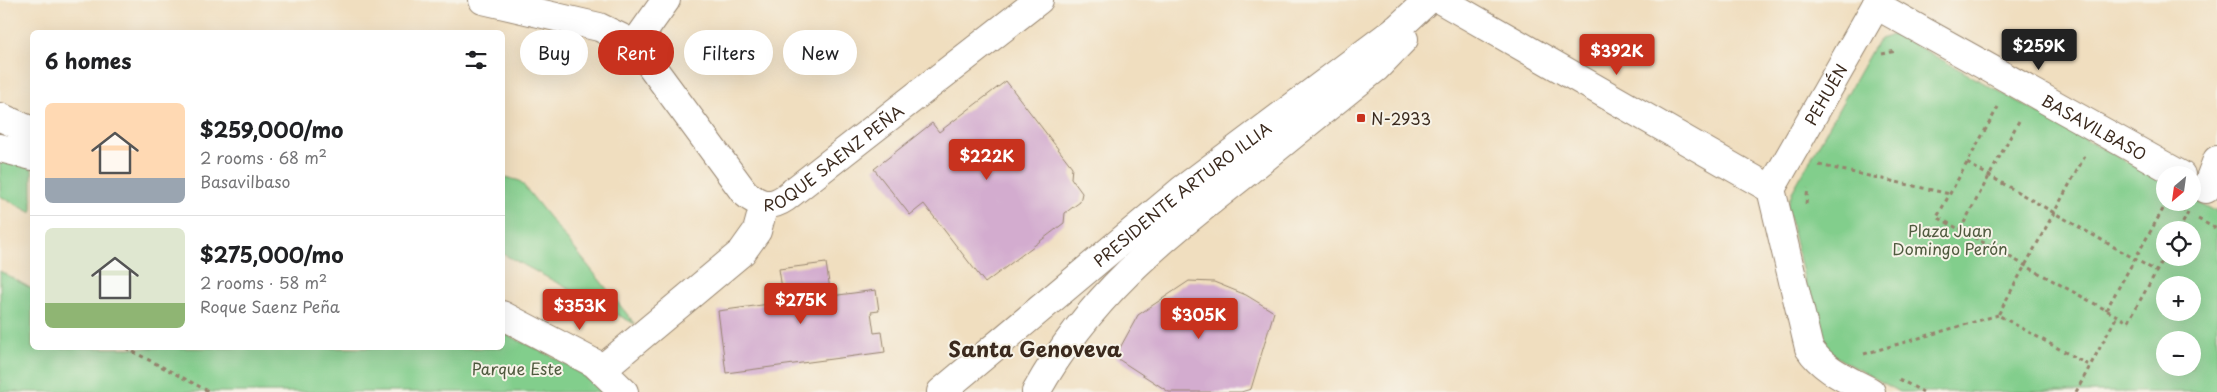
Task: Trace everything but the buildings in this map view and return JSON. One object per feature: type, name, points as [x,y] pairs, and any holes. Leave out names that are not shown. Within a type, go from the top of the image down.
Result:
[{"type":"street","points":[[483,0],[605,30]]},
{"type":"street","points":[[645,30],[666,0]]},
{"type":"street","name":"ROQUE SAENZ PEÑA","points":[[602,370],[742,252],[756,231],[764,205],[772,205],[785,198],[1039,0]]},
{"type":"street","name":"PRESIDENTE ARTURO ILLIA","points":[[941,392],[1162,206],[1398,28],[1429,0]]},
{"type":"street","name":"PRESIDENTE ARTURO ILLIA","points":[[1036,392],[1069,338],[1116,282],[1176,229],[1385,60],[1410,32],[1429,0]]},
{"type":"street","points":[[1442,0],[1771,190],[1809,348],[1838,384],[1881,383]]},
{"type":"street","name":"PEHUÉN","points":[[1771,190],[1878,2]]},
{"type":"street","name":"BASAVILBASO","points":[[1878,2],[2165,166]]},
{"type":"street","points":[[659,75],[744,192],[764,205]]},
{"type":"street","points":[[0,117],[30,129]]},
{"type":"street","points":[[0,148],[30,156]]},
{"type":"street","points":[[2205,189],[2217,160]]},
{"type":"street","points":[[505,316],[574,351],[602,370],[624,392]]},
{"type":"path","points":[[1880,54],[1898,50]]},
{"type":"path","points":[[1990,102],[2005,111]]},
{"type":"path","points":[[1998,107],[1937,217],[2128,322],[2159,266]]},
{"type":"path","points":[[2013,115],[2028,123]]},
{"type":"path","points":[[1960,230],[2020,119]]},
{"type":"path","points":[[2077,150],[2093,160]]},
{"type":"path","points":[[1866,360],[1857,356],[1998,314],[2086,155]]},
{"type":"path","points":[[1816,173],[1824,157]]},
{"type":"path","points":[[1967,163],[2156,271]]},
{"type":"path","points":[[1820,166],[1950,194]]},
{"type":"path","points":[[1806,208],[1807,189],[1811,181]]},
{"type":"path","points":[[2106,310],[2162,211]]},
{"type":"path","points":[[2184,221],[2188,213]]},
{"type":"path","points":[[1998,314],[2090,366]]},
{"type":"path","points":[[2076,392],[2117,316]]},
{"type":"path","points":[[130,350],[210,392]]},
{"type":"path","points":[[1881,383],[1923,392]]},
{"type":"green space","name":"Plaza Juan Domingo Perón","points":[[1892,35],[1906,40],[2156,178],[2156,211],[2201,211],[2201,203],[2217,212],[2217,392],[1900,392],[1836,357],[1819,340],[1787,207],[1792,192],[1873,48],[1881,39]]},
{"type":"green space","points":[[0,158],[30,166],[30,212],[0,196]]},
{"type":"green space","points":[[505,177],[520,181],[635,324],[505,255]]},
{"type":"green space","name":"Parque Este","points":[[0,271],[30,288],[30,350],[505,350],[505,334],[581,373],[604,392],[0,392]]},
{"type":"place","name":"N-2933","points":[[1361,118]]},
{"type":"district","name":"Santa Genoveva","points":[[1035,348]]}]
